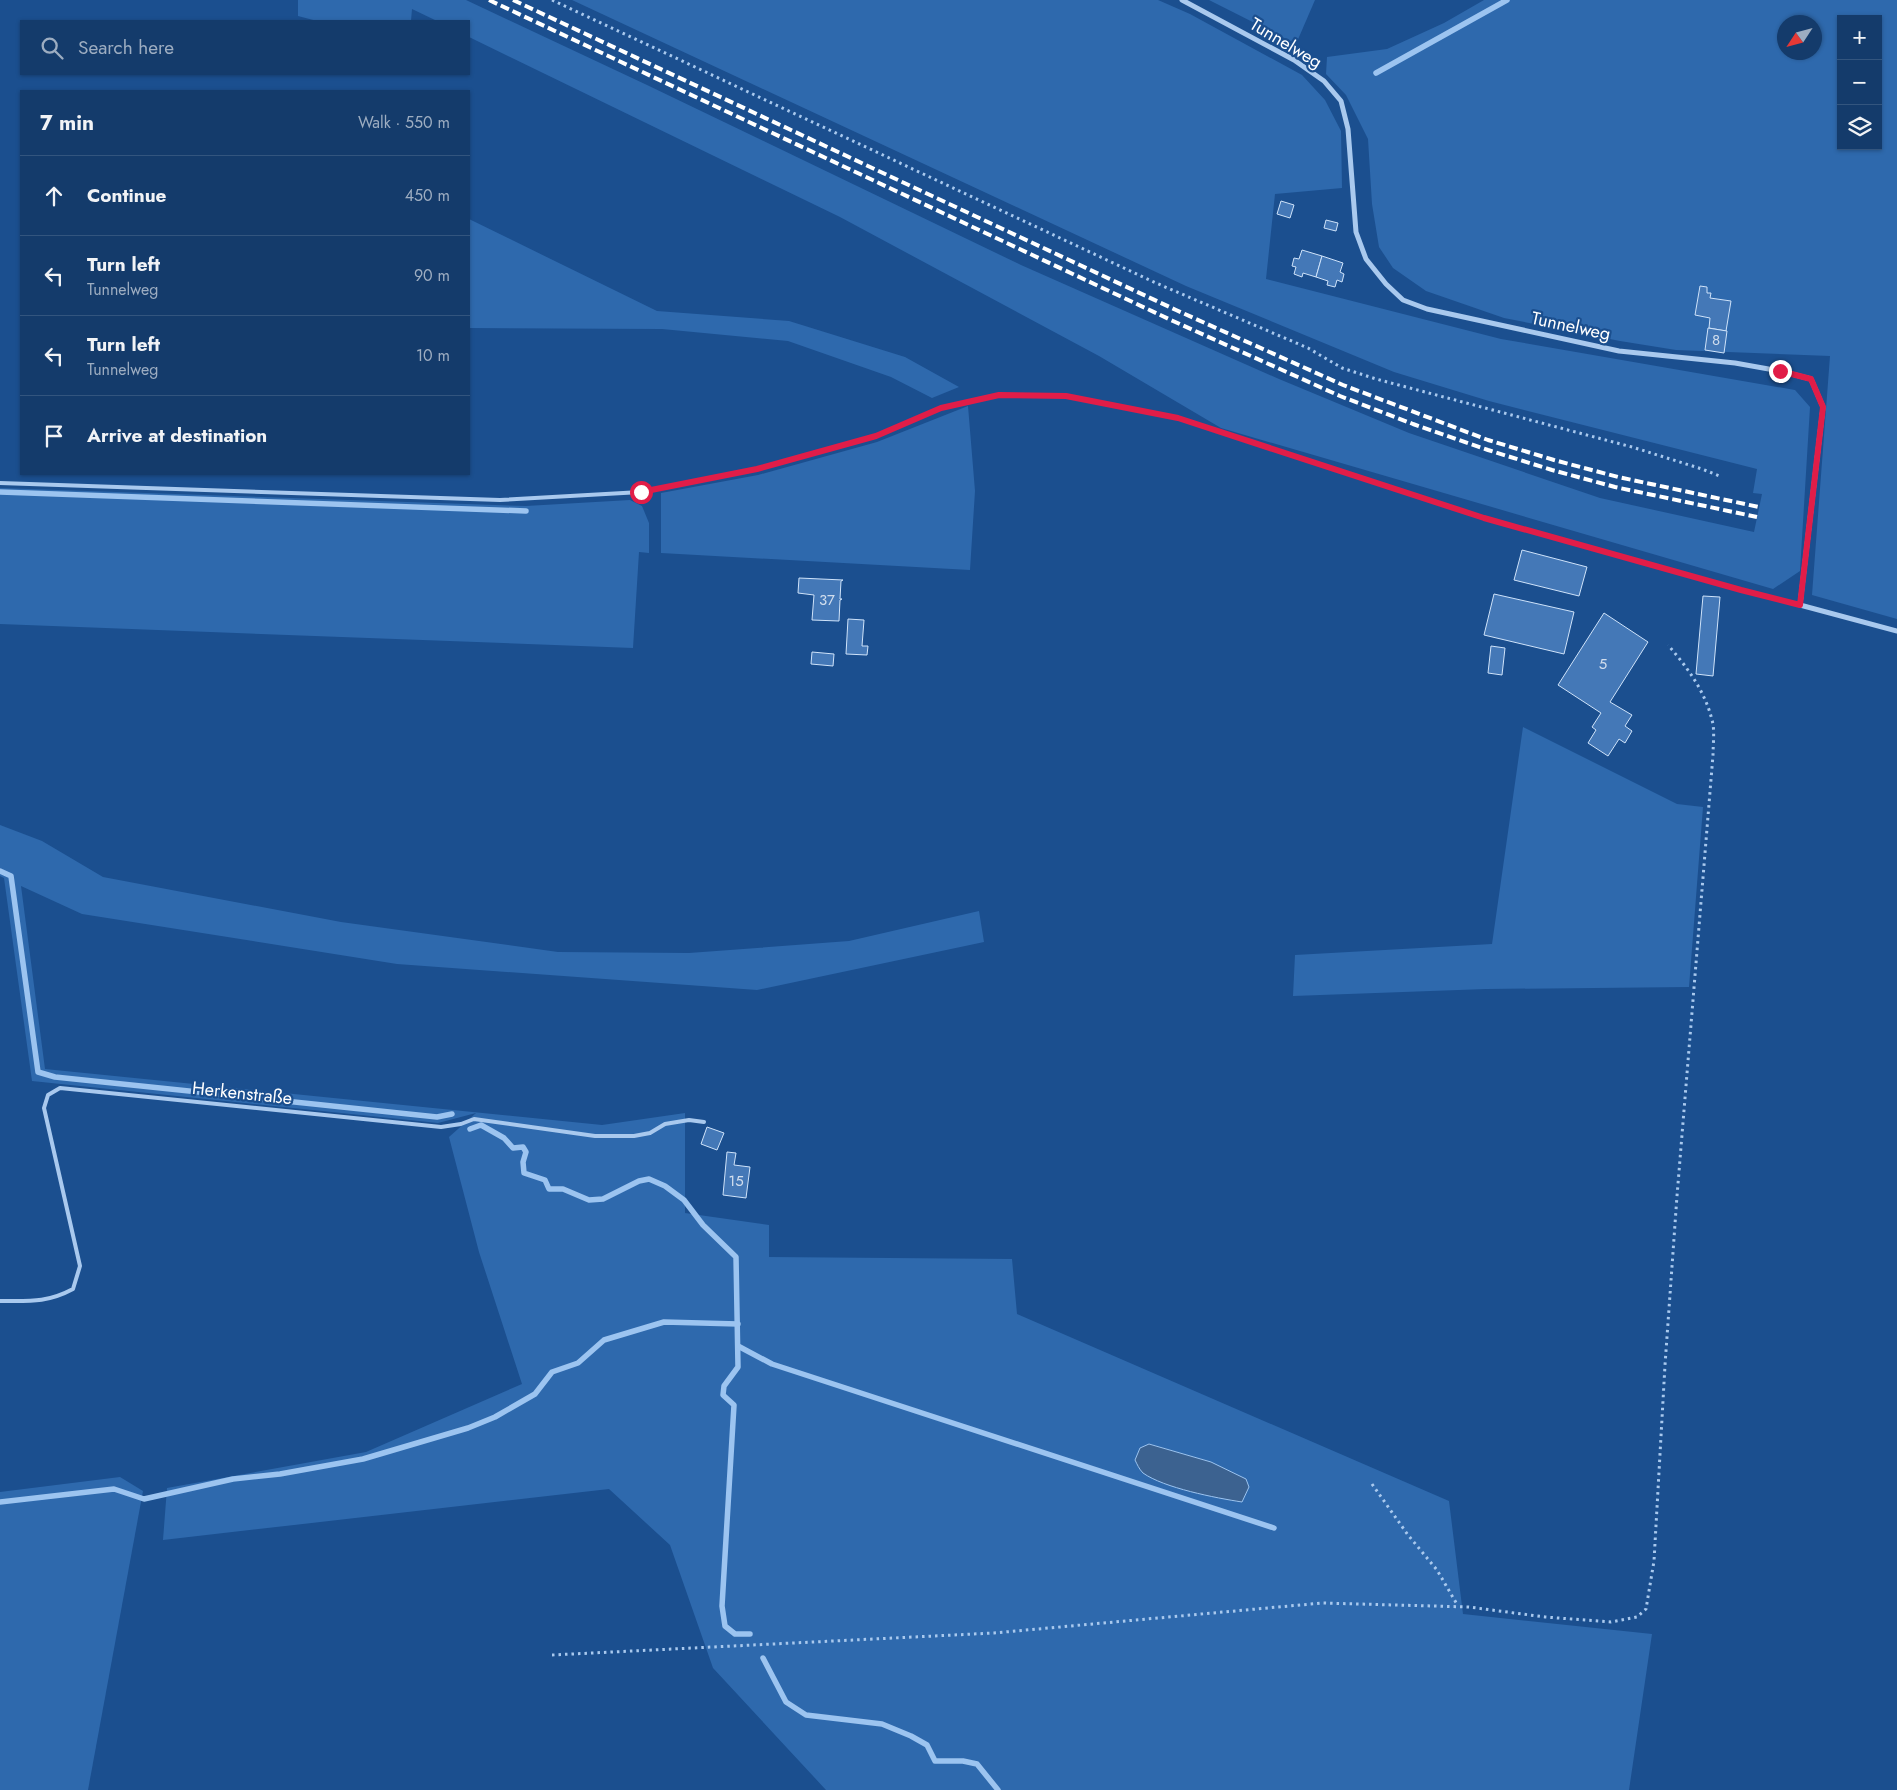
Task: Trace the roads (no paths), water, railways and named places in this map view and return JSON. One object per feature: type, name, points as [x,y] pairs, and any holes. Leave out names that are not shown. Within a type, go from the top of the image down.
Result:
[{"type":"street","name":"Tunnelweg","points":[[1182,0],[1294,60],[1324,81],[1341,101],[1348,129],[1356,232],[1366,259],[1386,284],[1403,300],[1427,309],[1619,351],[1735,363],[1811,379],[1823,407],[1800,605]]},
{"type":"street","points":[[1800,605],[1897,631]]},
{"type":"lane","points":[[999,395],[1066,396],[1178,418],[1484,518],[1800,605]]},
{"type":"lane","points":[[0,483],[500,500],[641,492]]},
{"type":"lane","name":"Herkenstraße","points":[[0,1301],[42,1300],[58,1297],[73,1289],[80,1266],[44,1108],[48,1095],[60,1088],[441,1127],[461,1124],[474,1119],[596,1136],[634,1136],[650,1133],[665,1124],[689,1120],[704,1122]]},
{"type":"waterway","points":[[1376,73],[1507,0]]},
{"type":"waterway","points":[[0,492],[526,511]]},
{"type":"waterway","points":[[0,871],[11,876],[38,1072],[55,1077],[437,1117],[452,1114]]},
{"type":"waterway","points":[[470,1129],[481,1125],[504,1138],[513,1148],[523,1147],[526,1152],[523,1162],[524,1173],[545,1180],[549,1189],[563,1189],[589,1200],[603,1199],[639,1181],[649,1179],[665,1186],[684,1200],[703,1225],[736,1257],[738,1367],[724,1386],[723,1395],[734,1405],[722,1606],[725,1626],[735,1634],[750,1634]]},
{"type":"waterway","points":[[0,1502],[114,1489],[144,1499],[233,1479],[280,1474],[363,1459],[468,1428],[495,1417],[535,1394],[552,1372],[578,1363],[604,1340],[664,1322],[738,1324]]},
{"type":"waterway","points":[[738,1346],[772,1364],[1274,1528]]},
{"type":"waterway","points":[[763,1658],[786,1702],[806,1715],[882,1724],[927,1745],[935,1761],[963,1761],[977,1764],[998,1790]]},
{"type":"railway","points":[[489,0],[1173,321],[1340,396],[1413,424],[1552,470],[1615,487],[1757,517]]},
{"type":"railway","points":[[513,0],[1176,310],[1343,385],[1488,440],[1554,460],[1618,477],[1759,507]]}]
